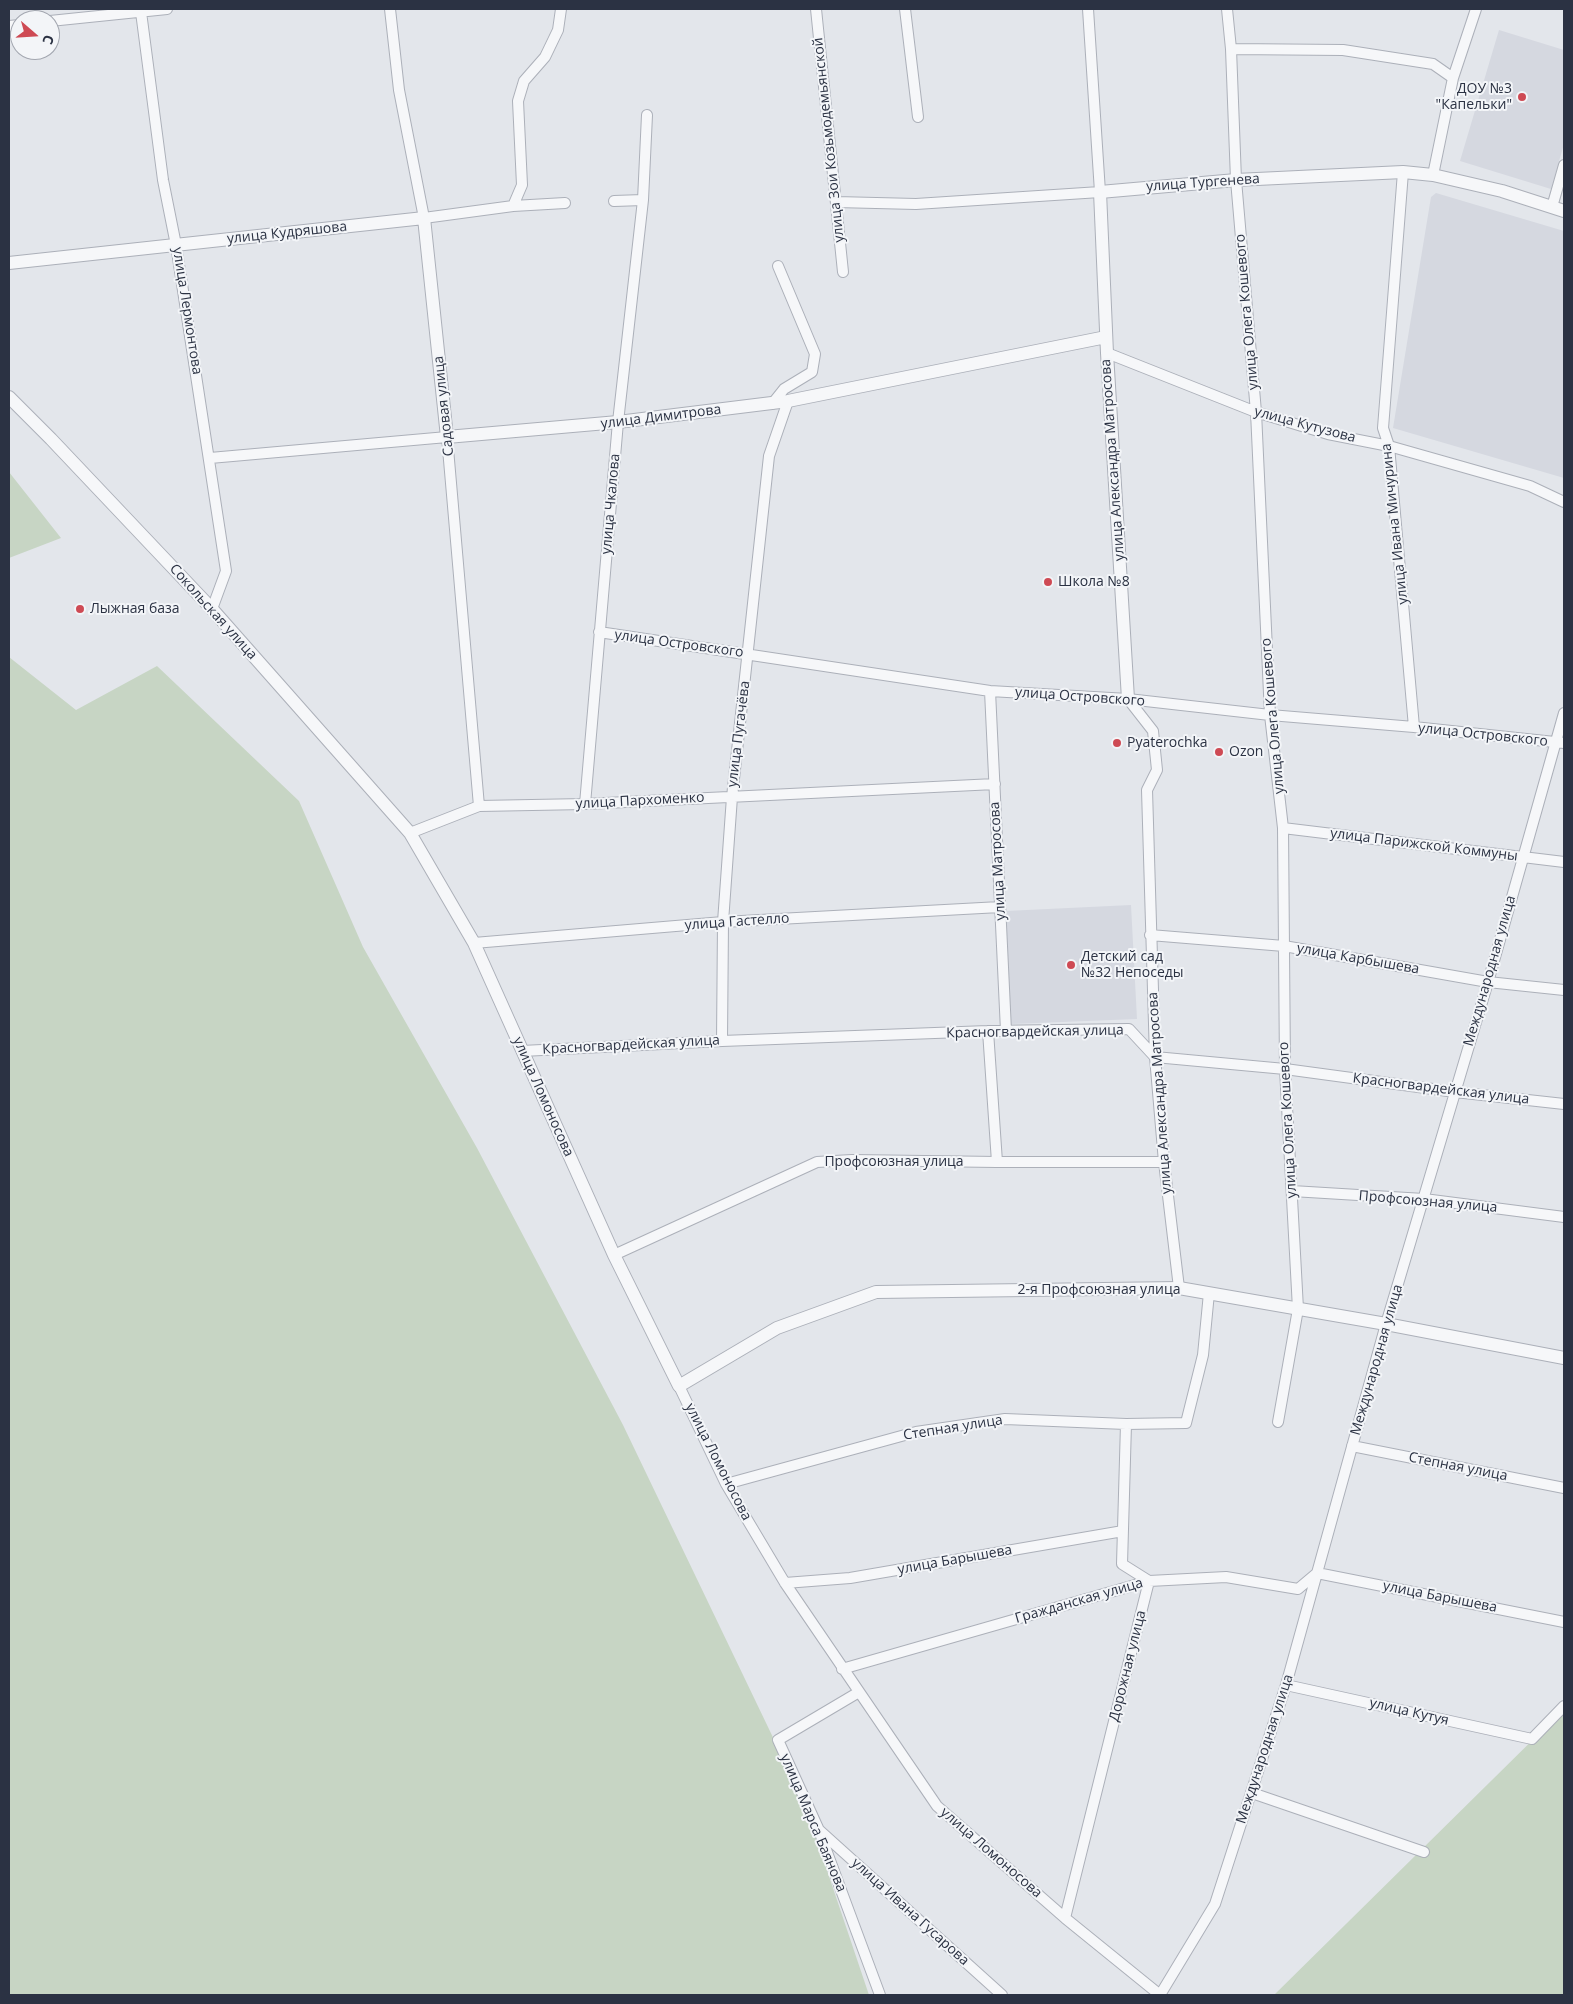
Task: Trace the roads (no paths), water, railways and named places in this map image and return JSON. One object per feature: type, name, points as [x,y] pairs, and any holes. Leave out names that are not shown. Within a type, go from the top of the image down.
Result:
[{"type":"street","points":[[60,20],[167,9]]},
{"type":"street","name":"Садовая улица","points":[[390,9],[399,90],[424,218],[447,436],[478,806]]},
{"type":"street","points":[[513,206],[522,185],[518,101],[524,81],[545,57],[558,30],[561,9]]},
{"type":"street","name":"улица Зои Козьмодемьянской","points":[[816,9],[843,272]]},
{"type":"street","points":[[905,9],[918,117]]},
{"type":"street","name":"улица Александра Матросова","points":[[1088,9],[1128,699],[1153,731],[1157,770],[1147,790],[1155,1057],[1164,1162],[1179,1288]]},
{"type":"street","name":"улица Олега Кошевого","points":[[1227,9],[1231,49],[1236,180],[1256,412],[1270,715],[1283,828],[1284,1069],[1298,1309],[1278,1422]]},
{"type":"street","points":[[1433,175],[1453,78],[1476,9]]},
{"type":"street","name":"улица Лермонтова","points":[[141,12],[163,180],[176,245],[226,571],[212,609]]},
{"type":"street","points":[[1231,49],[1343,50],[1433,64],[1453,78]]},
{"type":"street","name":"улица Чкалова","points":[[585,804],[618,422],[643,200],[646,115]]},
{"type":"street","points":[[1552,207],[1564,165]]},
{"type":"street","name":"улица Тургенева","points":[[836,202],[916,204],[1100,192],[1236,180],[1403,172],[1433,175],[1502,191],[1564,211]]},
{"type":"street","name":"улица Ивана Мичурина","points":[[1403,172],[1383,428],[1389,446],[1414,727]]},
{"type":"street","points":[[614,201],[643,200]]},
{"type":"street","name":"улица Кудряшова","points":[[9,263],[424,218],[513,206],[566,203]]},
{"type":"street","points":[[772,404],[784,389],[812,372],[815,354],[778,266]]},
{"type":"street","name":"улица Димитрова","points":[[210,458],[618,422],[788,402],[1106,337]]},
{"type":"street","name":"улица Кутузова","points":[[1107,353],[1256,412],[1328,434],[1389,446],[1530,486],[1564,502]]},
{"type":"street","name":"Сокольская улица","points":[[9,397],[212,609],[410,833]]},
{"type":"street","name":"улица Пугачёва","points":[[722,1041],[723,922],[732,797],[769,456],[788,402]]},
{"type":"street","name":"улица Островского","points":[[599,632],[990,691],[1128,699],[1270,715],[1414,727],[1560,743]]},
{"type":"street","name":"улица Матросова","points":[[990,691],[1006,1031]]},
{"type":"street","name":"Международная улица","points":[[1160,1995],[1215,1904],[1252,1793],[1286,1684],[1386,1324],[1488,982],[1523,857],[1560,743],[1564,713]]},
{"type":"street","name":"улица Пархоменко","points":[[410,833],[478,806],[585,804],[995,784]]},
{"type":"street","name":"улица Парижской Коммуны","points":[[1283,828],[1564,862]]},
{"type":"street","name":"улица Ломоносова","points":[[410,833],[474,943],[614,1255],[726,1484],[785,1583],[937,1806],[1065,1918],[1160,1995]]},
{"type":"street","name":"улица Гастелло","points":[[474,943],[723,922],[1000,907]]},
{"type":"street","name":"улица Карбышева","points":[[1150,935],[1284,946],[1488,982],[1564,990]]},
{"type":"street","name":"Красногвардейская улица","points":[[522,1051],[988,1031],[1129,1029],[1155,1057],[1284,1069],[1455,1092],[1564,1104]]},
{"type":"street","points":[[988,1031],[997,1162]]},
{"type":"street","name":"Профсоюзная улица","points":[[614,1255],[817,1162],[852,1160],[1164,1162]]},
{"type":"street","name":"Профсоюзная улица","points":[[1292,1191],[1424,1199],[1564,1217]]},
{"type":"street","name":"2-я Профсоюзная улица","points":[[679,1386],[777,1328],[876,1292],[1179,1288],[1386,1324],[1564,1358]]},
{"type":"street","name":"Степная улица","points":[[726,1484],[916,1432],[1005,1419],[1126,1424],[1186,1424],[1203,1355],[1209,1293]]},
{"type":"street","points":[[1126,1424],[1122,1564],[1149,1581]]},
{"type":"street","name":"Степная улица","points":[[1352,1446],[1564,1488]]},
{"type":"street","name":"улица Барышева","points":[[785,1583],[850,1578],[1123,1531]]},
{"type":"street","name":"улица Барышева","points":[[1317,1573],[1564,1622]]},
{"type":"street","name":"Гражданская улица","points":[[842,1669],[1149,1581],[1226,1577],[1298,1589],[1317,1573]]},
{"type":"street","name":"Дорожная улица","points":[[1065,1918],[1149,1581]]},
{"type":"street","name":"улица Кутуя","points":[[1286,1684],[1532,1739],[1564,1706]]},
{"type":"street","name":"улица Марса Баянова","points":[[859,1692],[778,1740],[818,1828],[880,1995]]},
{"type":"street","points":[[1252,1793],[1424,1852]]},
{"type":"street","name":"улица Ивана Гусарова","points":[[818,1828],[1002,1995]]},
{"type":"place","name":"ДОУ №3 \"Капельки\"","points":[[1522,97]]},
{"type":"place","name":"Школа №8","points":[[1048,582]]},
{"type":"place","name":"Лыжная база","points":[[80,609]]},
{"type":"place","name":"Pyaterochka","points":[[1117,743]]},
{"type":"place","name":"Ozon","points":[[1219,752]]},
{"type":"place","name":"Детский сад №32 Непоседы","points":[[1071,965]]}]
